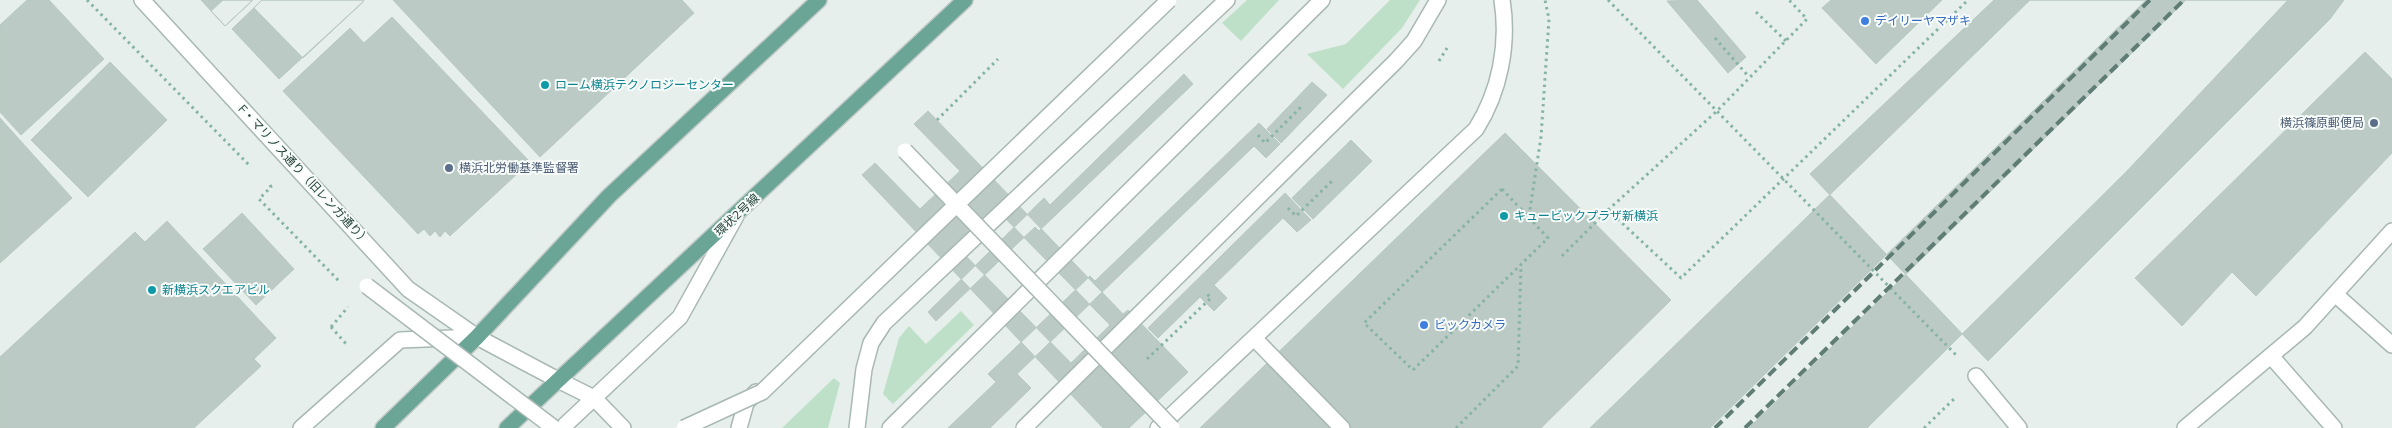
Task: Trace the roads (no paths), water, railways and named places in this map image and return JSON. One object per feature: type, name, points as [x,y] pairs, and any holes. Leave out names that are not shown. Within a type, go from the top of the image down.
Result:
[{"type":"main road","points":[[383,428],[477,337],[609,196],[819,0]]},
{"type":"main road","name":"環状2号線","points":[[507,428],[965,0]]},
{"type":"street","name":"F・マリノス通り（旧レンガ通り）","points":[[142,0],[408,289],[477,337],[594,398]]},
{"type":"street","points":[[739,428],[746,403],[1159,0]]},
{"type":"street","points":[[684,428],[762,392],[1168,0]]},
{"type":"street","points":[[856,428],[864,369],[871,343],[884,323],[1227,0]]},
{"type":"street","points":[[890,428],[1322,0]]},
{"type":"street","points":[[1024,428],[1396,61],[1414,41],[1438,0]]},
{"type":"street","points":[[1158,428],[1476,128],[1489,108],[1501,69],[1504,26],[1502,0]]},
{"type":"street","points":[[905,151],[1172,428]]},
{"type":"street","points":[[562,428],[680,317],[736,216]]},
{"type":"street","points":[[2185,428],[2305,327],[2392,230]]},
{"type":"street","points":[[367,286],[554,428]]},
{"type":"street","points":[[2335,294],[2392,345]]},
{"type":"street","points":[[300,428],[400,340],[477,337]]},
{"type":"street","points":[[1254,338],[1342,428]]},
{"type":"street","points":[[2271,356],[2334,428]]},
{"type":"street","points":[[1976,376],[2019,428]]},
{"type":"street","points":[[594,398],[622,428]]},
{"type":"railway","points":[[1715,428],[2150,0]]},
{"type":"railway","points":[[1745,428],[2184,0]]},
{"type":"place","name":"デイリーヤマザキ","points":[[1865,21]]},
{"type":"place","name":"ローム横浜テクノロジーセンター","points":[[545,85]]},
{"type":"place","name":"横浜篠原郵便局","points":[[2374,123]]},
{"type":"place","name":"横浜北労働基準監督署","points":[[449,168]]},
{"type":"place","name":"キュービックプラザ新横浜","points":[[1504,216]]},
{"type":"place","name":"新横浜スクエアビル","points":[[152,290]]},
{"type":"place","name":"ビックカメラ","points":[[1424,325]]}]
